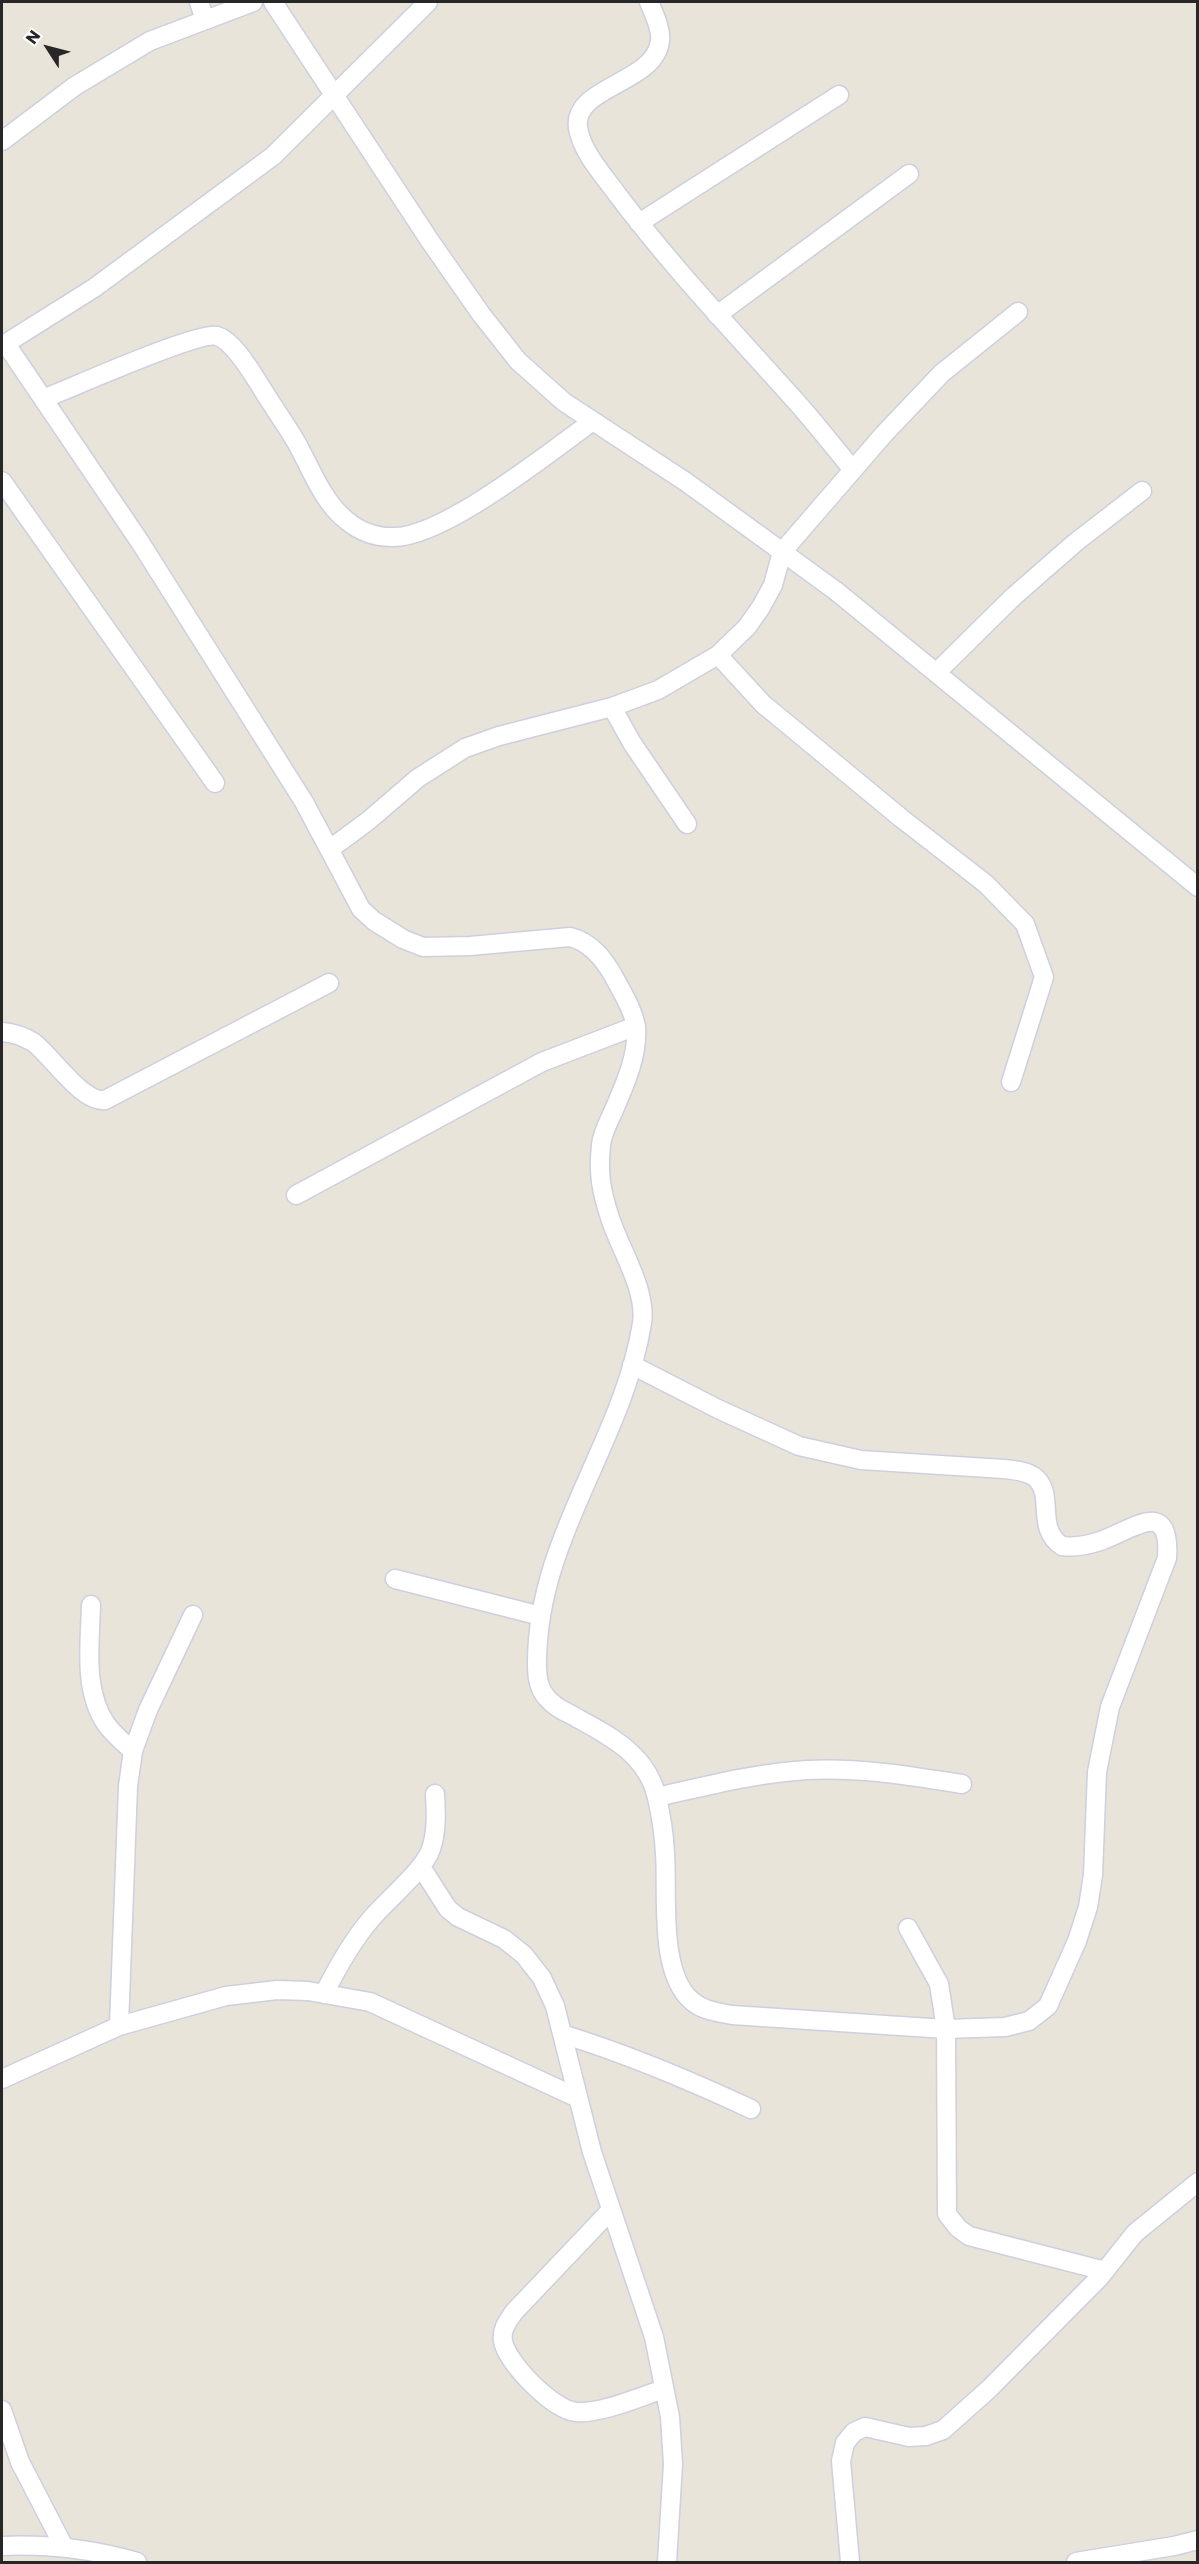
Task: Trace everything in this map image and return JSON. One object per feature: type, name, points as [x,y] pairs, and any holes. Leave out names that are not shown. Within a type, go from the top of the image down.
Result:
[{"type":"street","points":[[199,2],[205,20]]},
{"type":"street","points":[[2,141],[85,80],[150,41],[253,2]]},
{"type":"street","points":[[273,2],[436,250],[518,361],[564,402],[686,482],[836,591],[1197,887]]},
{"type":"street","points":[[428,2],[273,156],[94,288],[4,345],[140,542],[304,802],[361,909],[393,933],[423,947],[460,947],[570,937],[583,940],[609,968],[625,998],[636,1026],[634,1055],[621,1094],[601,1140],[599,1178],[611,1220],[636,1278],[643,1319],[632,1365],[615,1416],[574,1505],[550,1570],[541,1616],[537,1663],[538,1684],[546,1698],[556,1707],[618,1741],[648,1772],[657,1797],[665,1851],[669,1949],[677,1981],[691,2001],[710,2011],[732,2014],[946,2029],[1005,2027],[1029,2021],[1048,2006],[1077,1941],[1088,1907],[1093,1875],[1097,1772],[1110,1707],[1167,1558],[1168,1539],[1164,1529],[1155,1522],[1143,1521],[1087,1545],[1062,1546],[1049,1533],[1044,1493],[1036,1478],[1023,1472],[1004,1468],[861,1460],[799,1446],[718,1409],[632,1365]]},
{"type":"street","points":[[649,2],[661,38],[656,55],[629,78],[587,101],[579,113],[578,127],[585,148],[639,223],[717,315],[794,399],[853,470]]},
{"type":"street","points":[[639,223],[839,95]]},
{"type":"street","points":[[717,315],[909,174]]},
{"type":"street","points":[[330,849],[368,821],[418,778],[465,748],[499,736],[612,707],[658,690],[718,655],[747,627],[761,607],[772,585],[782,552],[853,470],[942,373],[1018,312]]},
{"type":"street","points":[[43,399],[164,351],[206,336],[217,336],[228,342],[246,364],[294,438],[329,500],[345,519],[365,533],[393,538],[433,528],[486,497],[593,421]]},
{"type":"street","points":[[2,480],[215,783]]},
{"type":"street","points":[[936,673],[1013,597],[1076,542],[1142,491]]},
{"type":"street","points":[[718,655],[763,704],[873,796],[986,884],[1025,924],[1044,977],[1011,1082]]},
{"type":"street","points":[[612,707],[632,743],[687,824]]},
{"type":"street","points":[[2,1032],[22,1036],[34,1043],[85,1093],[98,1101],[105,1100],[329,983]]},
{"type":"street","points":[[296,1195],[542,1062],[636,1026]]},
{"type":"street","points":[[395,1579],[541,1616]]},
{"type":"street","points":[[91,1605],[90,1669],[94,1701],[107,1725],[133,1751]]},
{"type":"street","points":[[119,2025],[128,1786],[133,1751],[148,1710],[193,1615]]},
{"type":"street","points":[[657,1797],[724,1781],[806,1770],[877,1771],[962,1784]]},
{"type":"street","points":[[324,1994],[346,1954],[369,1921],[421,1867],[431,1850],[436,1825],[435,1794]]},
{"type":"street","points":[[421,1867],[448,1909],[458,1917],[504,1940],[524,1955],[555,2006],[591,2152],[654,2337],[670,2417],[673,2464],[667,2562]]},
{"type":"street","points":[[908,1928],[939,1984],[946,2029],[947,2214],[958,2228],[969,2236],[1105,2271]]},
{"type":"street","points":[[2,2079],[119,2025],[226,1996],[277,1990],[324,1994],[370,2002],[578,2098]]},
{"type":"street","points":[[562,2034],[615,2050],[751,2109]]},
{"type":"street","points":[[850,2562],[841,2461],[844,2443],[854,2432],[865,2427],[909,2437],[926,2436],[943,2430],[989,2389],[1105,2271],[1135,2233],[1197,2182]]},
{"type":"street","points":[[611,2210],[514,2312],[503,2328],[504,2348],[533,2386],[554,2404],[575,2412],[598,2410],[664,2389]]},
{"type":"street","points":[[2,2410],[20,2462],[64,2547]]},
{"type":"street","points":[[1076,2562],[1115,2559],[1197,2540]]},
{"type":"street","points":[[2,2547],[32,2545],[64,2547],[137,2562]]}]
